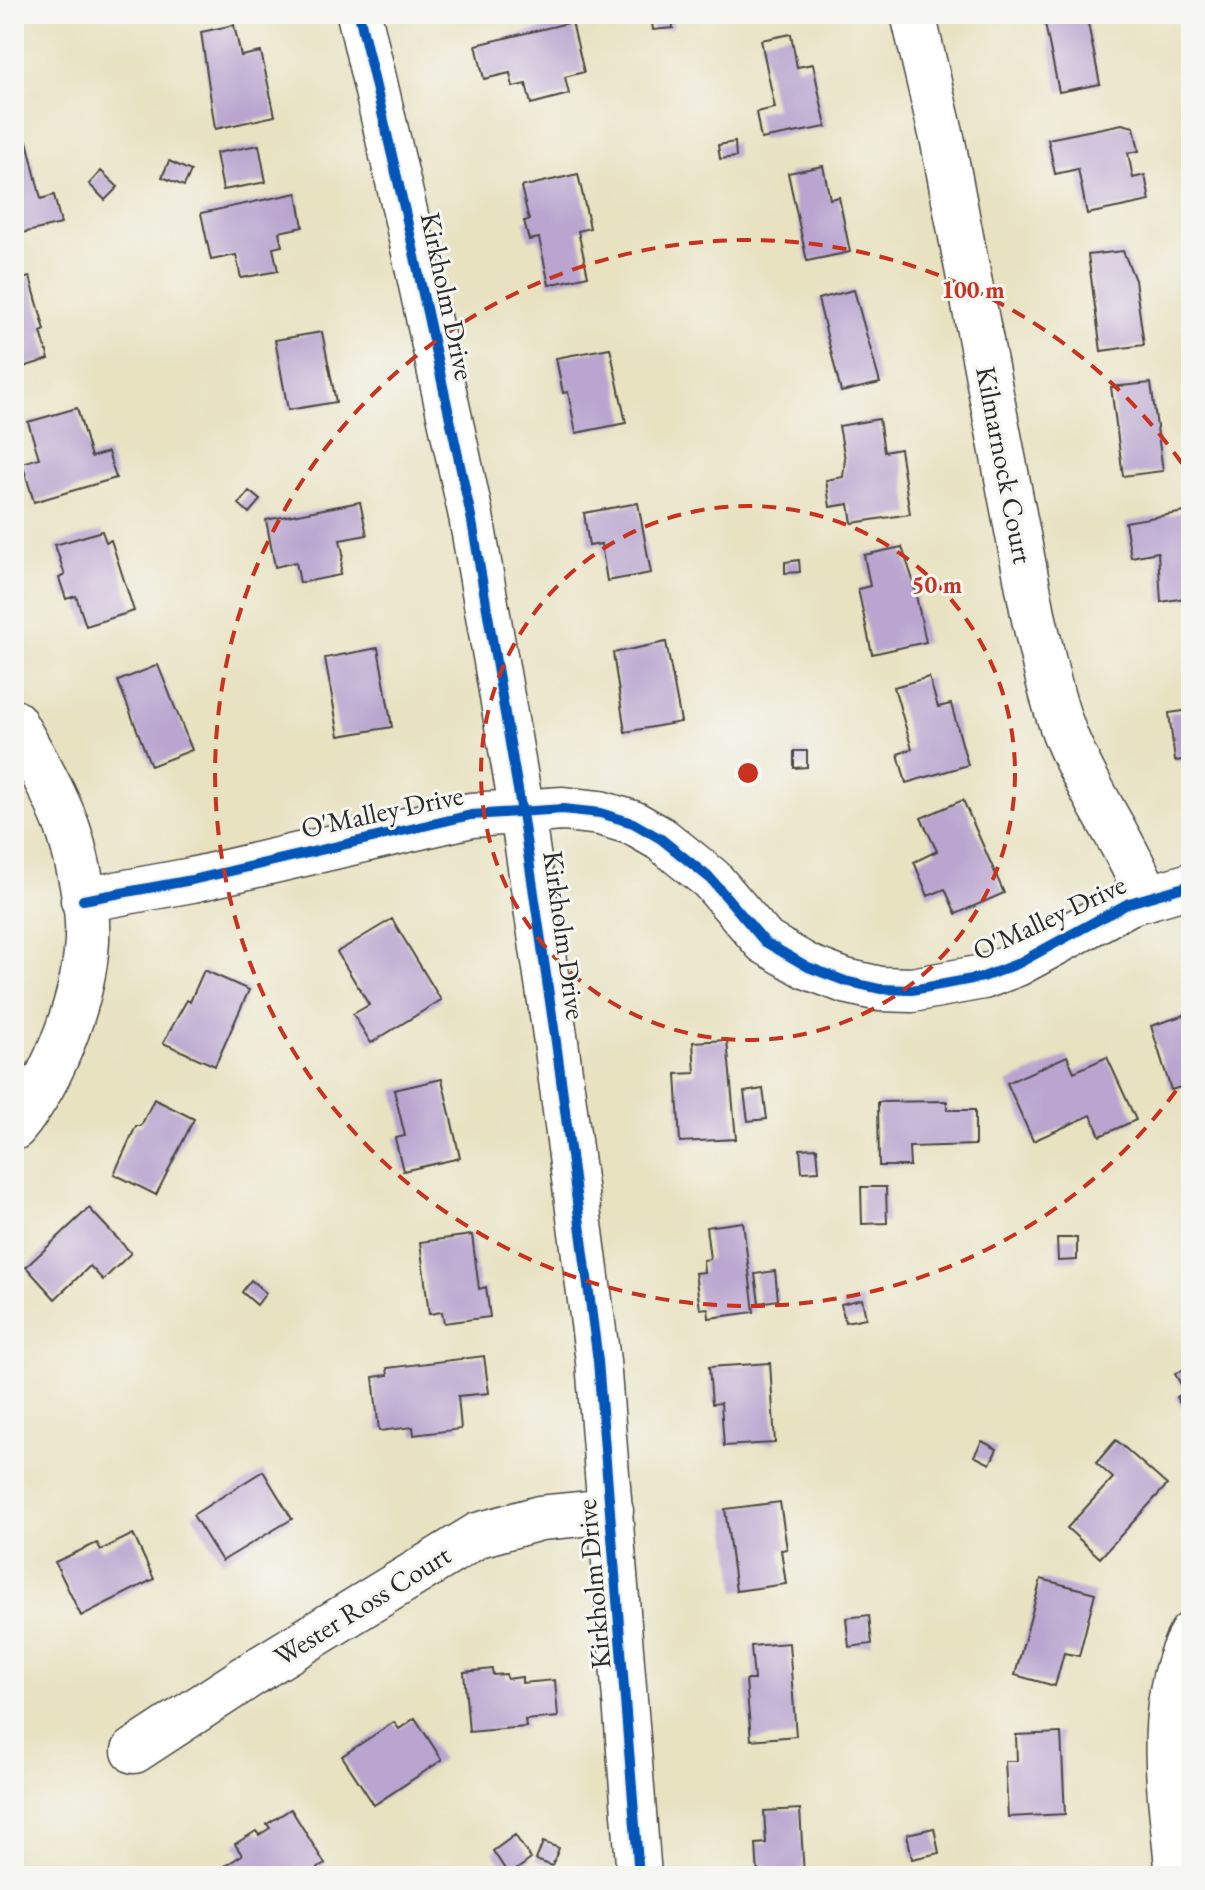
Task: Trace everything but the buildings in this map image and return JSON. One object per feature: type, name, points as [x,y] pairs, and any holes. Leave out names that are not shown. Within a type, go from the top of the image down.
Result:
[{"type":"street","name":"Kirkholm Drive","points":[[359,14],[471,516],[522,813],[598,1361],[639,1876]]},
{"type":"street","name":"Kilmarnock Court","points":[[913,14],[943,142],[1034,619],[1051,693],[1068,742],[1135,867],[1148,898]]},
{"type":"street","points":[[14,722],[52,788],[68,829],[87,922],[83,970],[68,1028],[47,1077],[14,1128]]},
{"type":"street","name":"O'Malley Drive","points":[[83,900],[192,880],[471,815],[563,809],[600,813],[633,823],[678,851],[711,879],[765,942],[808,967],[845,981],[880,989],[912,990],[983,977],[1017,964],[1129,903],[1191,885]]},
{"type":"street","name":"Wester Ross Court","points":[[134,1751],[264,1666],[478,1535],[540,1518],[611,1511]]},
{"type":"street","points":[[1178,1876],[1169,1778],[1169,1725],[1172,1685],[1182,1651],[1191,1634]]},
{"type":"cycle path","points":[[359,14],[471,516],[522,813],[598,1361],[639,1876]]},
{"type":"cycle path","points":[[83,900],[192,880],[471,815],[563,809],[600,813],[633,823],[661,839],[711,879],[765,942],[808,967],[845,981],[880,989],[912,990],[983,977],[1017,964],[1129,903],[1191,885]]}]
